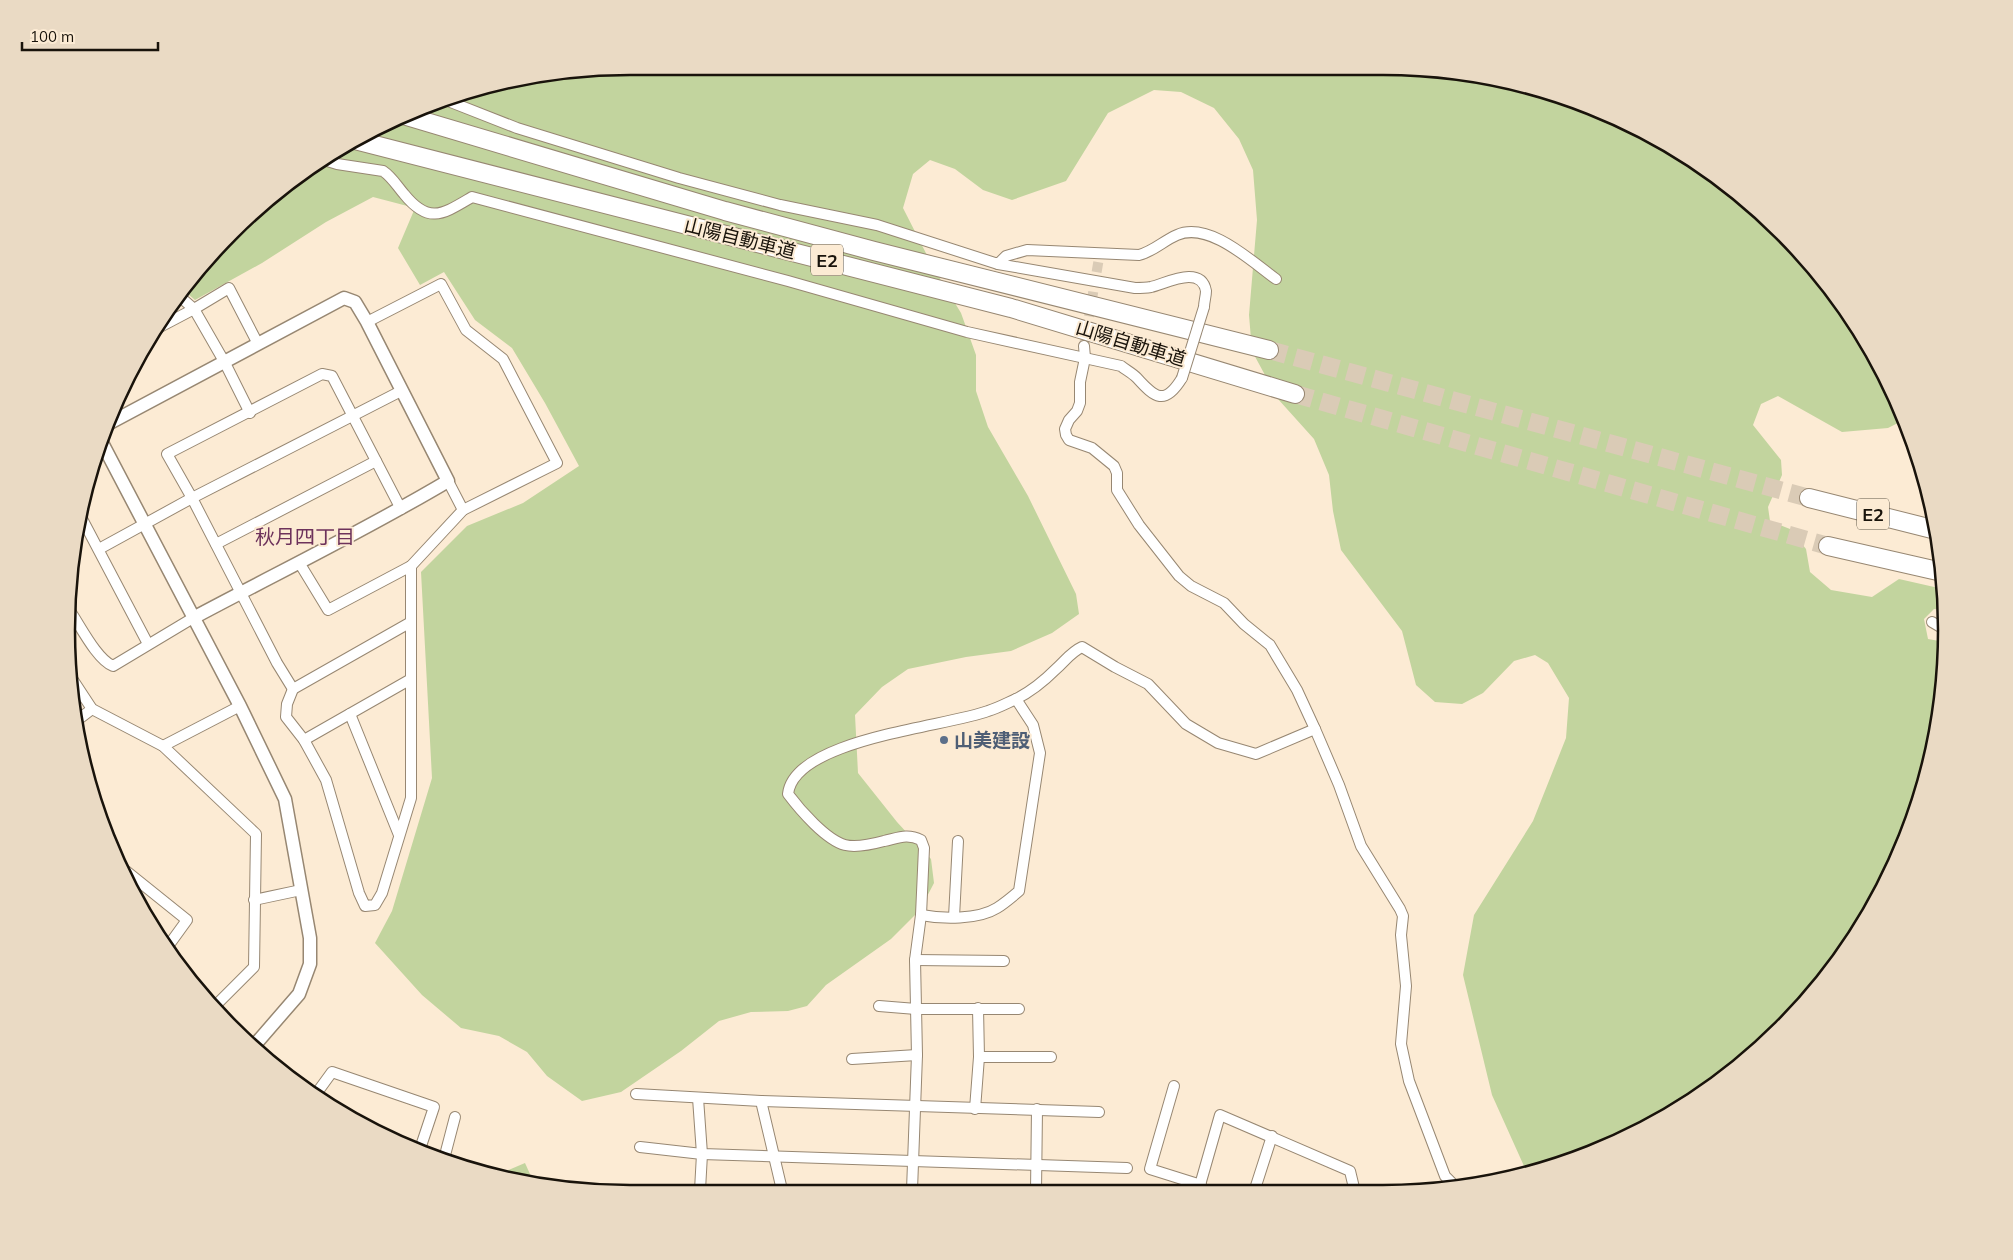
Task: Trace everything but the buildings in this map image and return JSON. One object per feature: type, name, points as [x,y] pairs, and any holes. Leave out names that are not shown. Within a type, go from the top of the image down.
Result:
[{"type":"highway","name":"山陽自動車道","points":[[415,118],[725,211],[874,251],[1268,350]]},
{"type":"highway","name":"山陽自動車道","points":[[365,142],[1011,308],[1295,394]]},
{"type":"highway","name":"E2","points":[[1809,498],[1928,528]]},
{"type":"highway","name":"E2","points":[[1828,546],[1934,570]]},
{"type":"street","points":[[332,162],[383,171],[389,175],[413,205],[425,213],[435,214],[447,211],[472,197],[779,278],[968,332],[1120,366],[1135,376],[1146,390],[1156,396],[1167,396],[1176,389],[1182,378],[1204,307],[1206,291],[1201,282],[1192,277],[1181,277],[1149,288],[1135,288],[998,264],[876,225],[780,205],[679,178],[517,128],[454,103]]},
{"type":"street","points":[[998,264],[1006,256],[1027,250],[1099,255],[1139,255],[1148,252],[1176,235],[1189,232],[1202,233],[1233,248],[1276,279]]},
{"type":"street","points":[[300,564],[328,610],[412,566],[463,510],[557,463],[503,359],[466,330],[441,284],[367,322]]},
{"type":"street","points":[[168,323],[194,310],[229,288],[258,344]]},
{"type":"street","points":[[116,420],[344,298],[355,302],[367,322],[463,510]]},
{"type":"street","points":[[184,301],[194,310],[225,363],[250,412]]},
{"type":"street","points":[[1084,346],[1085,358],[1080,382],[1080,403],[1078,411],[1069,420],[1065,429],[1066,436],[1069,440],[1092,448],[1114,466],[1117,473],[1117,490],[1121,497],[1139,525],[1179,576],[1191,586],[1224,603],[1244,624],[1270,645],[1297,690],[1315,729],[1340,785],[1361,846],[1400,909],[1406,986],[1401,1044],[1409,1081],[1445,1176],[1450,1181]]},
{"type":"street","points":[[293,689],[277,663],[192,498],[167,454],[322,374],[332,376],[401,509]]},
{"type":"street","points":[[99,549],[192,498],[402,391]]},
{"type":"street","points":[[105,449],[240,706],[285,799],[310,938],[310,964],[299,994],[258,1041]]},
{"type":"street","points":[[216,544],[376,461]]},
{"type":"street","points":[[75,619],[106,664],[112,666],[193,618],[241,592],[300,564],[448,481]]},
{"type":"street","points":[[86,525],[148,644]]},
{"type":"street","points":[[411,622],[293,689],[287,704],[286,717],[304,740],[326,780],[359,893],[365,906],[375,905],[382,893],[411,798],[412,566]]},
{"type":"street","points":[[1932,622],[1938,625]]},
{"type":"street","points":[[912,1185],[917,1055],[915,960],[921,915],[924,848],[921,840],[911,835],[860,846],[847,846],[839,843],[816,826],[798,808],[788,794],[790,785],[804,767],[853,745],[882,735],[988,712],[1025,694],[1048,676],[1075,650],[1082,647],[1148,684],[1186,724],[1218,743],[1256,754],[1315,729]]},
{"type":"street","points":[[304,740],[411,679]]},
{"type":"street","points":[[78,688],[92,709],[163,746],[256,834],[254,967],[219,1003]]},
{"type":"street","points":[[921,915],[936,918],[982,914],[997,908],[1019,891],[1040,753],[1034,724],[1016,699]]},
{"type":"street","points":[[163,746],[240,706]]},
{"type":"street","points":[[82,716],[92,709]]},
{"type":"street","points":[[350,714],[399,835]]},
{"type":"street","points":[[954,917],[958,841]]},
{"type":"street","points":[[134,879],[187,920],[171,941]]},
{"type":"street","points":[[254,900],[301,890]]},
{"type":"street","points":[[915,960],[1004,962]]},
{"type":"street","points":[[878,1006],[916,1009],[1018,1009]]},
{"type":"street","points":[[976,1109],[979,1057],[978,1008]]},
{"type":"street","points":[[852,1058],[917,1055]]},
{"type":"street","points":[[979,1057],[1051,1057]]},
{"type":"street","points":[[319,1089],[332,1072],[434,1107],[419,1143]]},
{"type":"street","points":[[1174,1086],[1150,1168],[1192,1185]]},
{"type":"street","points":[[636,1094],[761,1101],[1099,1112]]},
{"type":"street","points":[[698,1098],[702,1154],[700,1185]]},
{"type":"street","points":[[761,1101],[781,1185]]},
{"type":"street","points":[[1036,1109],[1038,1164],[1036,1185]]},
{"type":"street","points":[[1201,1185],[1220,1114],[1350,1171],[1353,1185]]},
{"type":"street","points":[[446,1154],[456,1117]]},
{"type":"street","points":[[1256,1185],[1272,1136]]},
{"type":"street","points":[[640,1147],[702,1154],[1128,1168]]},
{"type":"green space","points":[[630,75],[1383,75],[1455,80],[1527,94],[1561,104],[1628,132],[1661,149],[1721,190],[1749,213],[1800,264],[1823,292],[1864,353],[1898,423],[1888,428],[1842,432],[1778,396],[1761,404],[1753,425],[1781,460],[1782,475],[1768,507],[1770,521],[1790,529],[1806,549],[1810,572],[1831,590],[1872,597],[1899,579],[1936,587],[1937,609],[1934,609],[1924,619],[1928,639],[1938,641],[1937,666],[1927,738],[1919,774],[1896,842],[1864,908],[1823,968],[1775,1022],[1721,1070],[1660,1111],[1595,1143],[1561,1156],[1524,1167],[1492,1095],[1463,975],[1474,915],[1533,821],[1566,738],[1569,698],[1548,663],[1535,655],[1514,661],[1483,693],[1462,704],[1435,702],[1416,685],[1402,631],[1341,550],[1333,511],[1329,475],[1314,439],[1278,399],[1252,351],[1249,315],[1257,220],[1253,170],[1239,139],[1214,108],[1181,92],[1154,90],[1108,113],[1066,181],[1012,200],[983,190],[955,169],[930,160],[913,174],[903,208],[933,267],[961,313],[976,355],[976,391],[988,427],[1028,496],[1076,594],[1079,614],[1052,633],[1011,651],[966,657],[908,669],[882,687],[855,715],[858,773],[897,822],[931,859],[934,883],[920,910],[891,939],[826,985],[807,1006],[788,1011],[751,1012],[719,1021],[681,1051],[621,1092],[582,1101],[547,1076],[527,1052],[499,1036],[461,1028],[422,995],[375,943],[392,911],[432,778],[421,572],[467,526],[523,503],[579,466],[545,403],[512,348],[475,320],[444,272],[420,285],[398,248],[415,208],[373,197],[326,222],[262,263],[195,300],[188,294],[213,264],[238,238],[292,190],[352,149],[418,117],[452,104],[486,94],[558,80]]},
{"type":"green space","points":[[525,1163],[531,1175],[522,1174],[507,1171]]},
{"type":"tunnel","points":[[1084,346],[1099,258]]},
{"type":"tunnel","points":[[1269,350],[1809,498]]},
{"type":"tunnel","points":[[1295,394],[1828,546]]},
{"type":"place","name":"山美建設","points":[[944,740]]},
{"type":"district","name":"秋月四丁目","points":[[305,536]]}]
